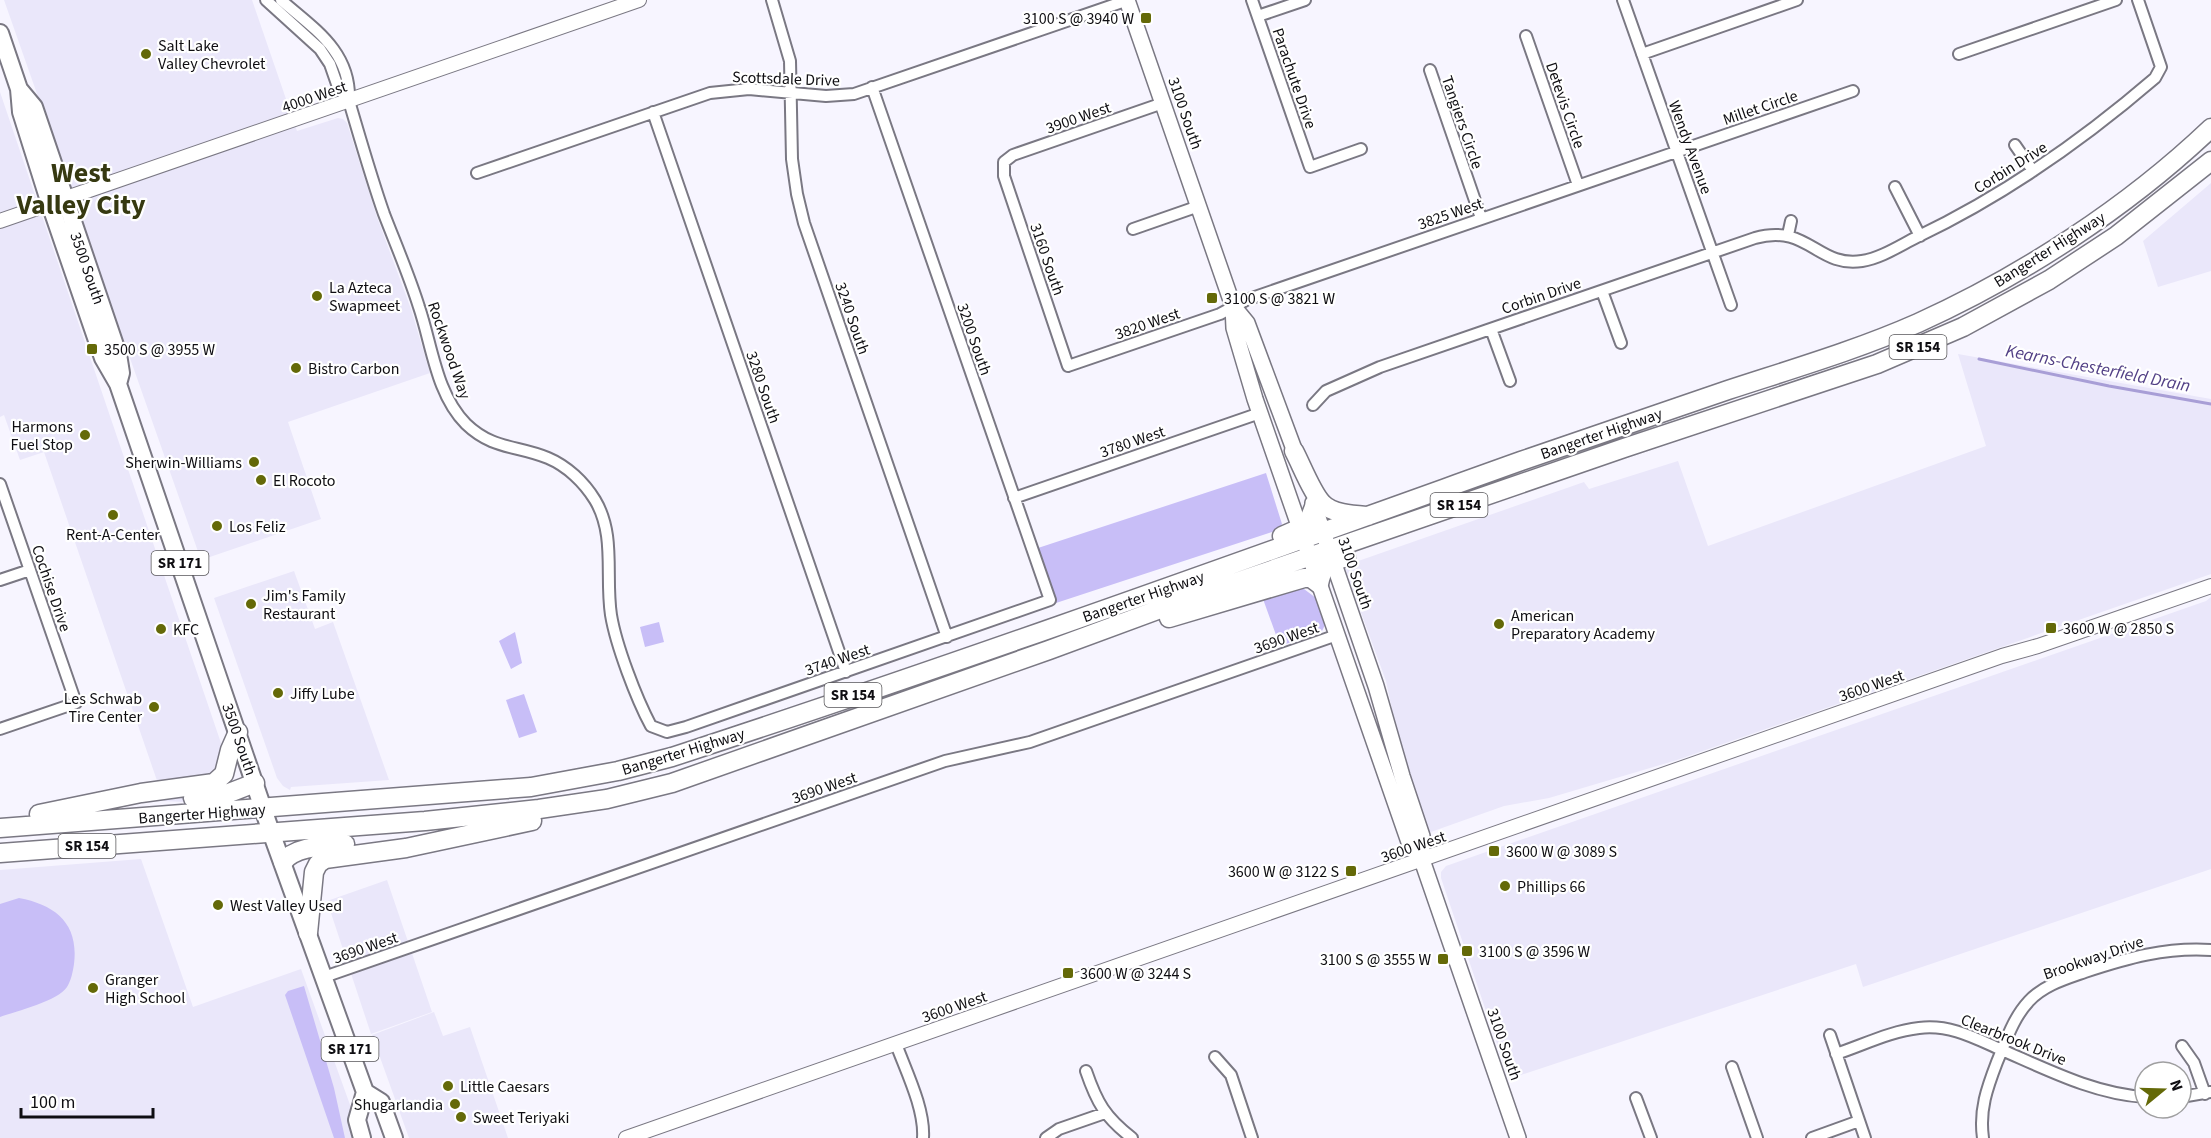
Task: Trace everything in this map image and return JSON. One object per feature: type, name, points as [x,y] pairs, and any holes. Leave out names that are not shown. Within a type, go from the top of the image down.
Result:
[{"type":"highway","name":"Bangerter Highway","points":[[0,828],[531,787],[634,768],[672,757],[1305,542],[1328,549],[1372,516],[1616,428],[1796,368],[1919,322],[2018,270],[2098,219],[2155,176],[2211,128]]},
{"type":"highway","name":"Bangerter Highway","points":[[1589,460],[1858,371],[1963,327],[2008,304],[2082,259],[2157,205],[2211,161]]},
{"type":"highway","points":[[1122,623],[1141,626],[1304,578],[1311,578],[1319,584],[1328,549],[1561,483],[1580,470],[1604,446],[1614,440],[1782,383],[1796,368]]},
{"type":"highway","points":[[1294,451],[1322,503],[1330,509],[1343,513],[1372,516]]},
{"type":"highway","points":[[1305,542],[1307,525],[1314,507]]},
{"type":"highway","name":"Bangerter Highway","points":[[0,853],[425,821],[560,807],[607,799],[672,783],[1122,623],[1305,542]]},
{"type":"highway","points":[[884,708],[898,693],[1016,651],[1034,634]]},
{"type":"highway","points":[[0,820],[59,811],[141,793],[210,784],[218,781],[224,774],[237,732]]},
{"type":"highway","points":[[282,862],[291,854],[320,847],[394,839],[410,832],[440,811],[457,805],[555,796],[581,779]]},
{"type":"highway","points":[[0,844],[83,837],[98,832],[132,808],[146,802],[218,796],[238,791],[255,783]]},
{"type":"highway","points":[[308,933],[314,872],[318,864],[325,859],[406,848],[539,819],[560,807]]},
{"type":"main road","name":"3100 South","points":[[1128,0],[1233,306],[1234,328],[1260,413],[1336,635],[1409,842],[1422,860],[1518,1138]]},
{"type":"main road","name":"3500 South","points":[[0,33],[20,89],[21,112],[120,360],[121,373],[118,384],[263,808],[364,1092],[381,1102],[394,1138]]},
{"type":"main road","name":"3100 South","points":[[1233,306],[1247,323],[1376,686],[1422,836],[1422,860]]},
{"type":"main road","points":[[362,1138],[357,1120],[364,1092]]},
{"type":"street","points":[[266,0],[320,49],[330,64],[338,87],[349,101]]},
{"type":"street","points":[[281,0],[324,37],[333,48],[350,85],[349,101]]},
{"type":"street","name":"4000 West","points":[[0,221],[349,101],[624,2],[639,0]]},
{"type":"street","name":"3240 South","points":[[772,0],[788,51],[792,93],[792,159],[804,223],[947,637]]},
{"type":"street","name":"Scottsdale Drive","points":[[477,173],[701,95],[721,91],[758,89],[836,96],[854,94],[1128,0]]},
{"type":"street","name":"Parachute Drive","points":[[1252,0],[1310,167],[1360,149]]},
{"type":"street","points":[[1258,16],[1305,0]]},
{"type":"street","name":"Wendy Avenue","points":[[1623,0],[1731,305]]},
{"type":"street","points":[[1642,54],[1797,0]]},
{"type":"street","points":[[1959,54],[2116,0]]},
{"type":"street","name":"Corbin Drive","points":[[1313,405],[1326,391],[1365,373],[1762,236],[1788,235],[1806,242],[1831,258],[1850,261],[1870,259],[1920,236],[1977,205],[2066,149],[2155,78],[2161,67],[2138,0]]},
{"type":"street","points":[[1757,1],[1761,12]]},
{"type":"street","name":"Detevis Circle","points":[[1526,36],[1578,185]]},
{"type":"street","name":"Tangiers Circle","points":[[1430,70],[1481,218]]},
{"type":"street","name":"3200 South","points":[[872,87],[1050,600]]},
{"type":"street","name":"Millet Circle","points":[[1677,152],[1853,91]]},
{"type":"street","name":"Rockwood Way","points":[[349,101],[381,203],[419,305],[445,393],[454,408],[467,425],[484,438],[508,448],[547,458],[566,468],[589,491],[601,512],[609,545],[608,587],[615,631],[642,709]]},
{"type":"street","name":"3900 West","points":[[1004,162],[1013,155],[1163,103]]},
{"type":"street","name":"3280 South","points":[[653,112],[846,672]]},
{"type":"street","points":[[2015,145],[2033,171]]},
{"type":"street","name":"3825 West","points":[[1233,306],[1481,218],[1677,152]]},
{"type":"street","name":"3160 South","points":[[1004,162],[1004,176],[1068,366]]},
{"type":"street","points":[[1896,187],[1920,236]]},
{"type":"street","points":[[1133,229],[1199,206]]},
{"type":"street","points":[[1788,235],[1791,221]]},
{"type":"street","points":[[1602,291],[1621,344]]},
{"type":"street","name":"3820 West","points":[[1068,366],[1220,314],[1233,306]]},
{"type":"street","points":[[1491,328],[1510,381]]},
{"type":"street","name":"3780 West","points":[[1014,498],[1260,413]]},
{"type":"street","name":"Cochise Drive","points":[[0,484],[76,703],[0,729]]},
{"type":"street","points":[[0,580],[30,570]]},
{"type":"street","name":"3600 West","points":[[626,1138],[2002,656],[2038,646],[2211,586]]},
{"type":"street","name":"3740 West","points":[[642,709],[651,726],[667,732],[686,727],[1050,600]]},
{"type":"street","name":"3690 West","points":[[324,977],[945,761],[1030,742],[1336,635]]},
{"type":"street","name":"Brookway Drive","points":[[1983,1138],[1984,1098],[2002,1050],[2014,1023],[2028,1002],[2037,994],[2054,983],[2144,954],[2178,949],[2211,950]]},
{"type":"street","name":"Clearbrook Drive","points":[[1836,1054],[1901,1032],[1930,1027],[1962,1032],[2095,1088],[2133,1095]]},
{"type":"street","points":[[1830,1035],[1865,1138]]},
{"type":"street","points":[[896,1044],[921,1114],[924,1127],[923,1138]]},
{"type":"street","points":[[2182,1046],[2194,1063],[2208,1093],[2193,1095]]},
{"type":"street","points":[[1215,1057],[1231,1076],[1252,1138]]},
{"type":"street","points":[[1732,1067],[1757,1138]]},
{"type":"street","points":[[1086,1071],[1095,1098],[1104,1113],[1132,1138]]},
{"type":"street","points":[[1636,1098],[1651,1138]]},
{"type":"street","points":[[1046,1138],[1059,1128],[1104,1113]]},
{"type":"street","points":[[1812,1138],[1859,1121]]},
{"type":"shaded area","points":[[4,0],[252,0],[297,131],[338,118],[347,123],[377,217],[411,309],[430,373],[288,422],[321,519],[201,560]]},
{"type":"shaded area","points":[[0,92],[242,805],[164,801],[44,452],[20,460],[4,415],[0,417]]},
{"type":"shaded area","points":[[2211,183],[2211,271],[2158,287],[2143,241]]},
{"type":"shaded area","points":[[1958,354],[2211,399],[2211,574],[1677,760],[1549,798],[1504,806],[1428,833],[1404,766],[1386,681],[1344,566],[1584,482],[1589,489],[1678,461],[1708,546],[1986,446]]},
{"type":"shaded area","points":[[1266,473],[1282,524],[1278,530],[1056,603],[1038,548]]},
{"type":"shaded area","points":[[294,571],[315,629],[333,622],[389,780],[291,787],[290,790],[283,786],[277,778],[214,598]]},
{"type":"shaded area","points":[[1300,586],[1316,598],[1325,625],[1322,631],[1280,646],[1263,599]]},
{"type":"shaded area","points":[[2211,597],[2211,869],[1863,987],[1856,964],[1509,1079],[1441,878],[1441,872],[1446,866],[2206,601]]},
{"type":"shaded area","points":[[659,622],[664,642],[645,647],[640,627]]},
{"type":"shaded area","points":[[515,632],[522,663],[511,669],[499,641]]},
{"type":"shaded area","points":[[524,694],[537,732],[519,738],[506,700]]},
{"type":"shaded area","name":"Granger High School","points":[[141,859],[193,1007],[301,969],[362,1138],[0,1138],[0,870]]},
{"type":"shaded area","points":[[387,880],[432,1012],[371,1034],[327,901]]},
{"type":"shaded area","points":[[19,898],[54,911],[69,927],[75,950],[74,967],[67,987],[55,997],[0,1017],[0,904]]},
{"type":"shaded area","points":[[304,986],[334,1088],[345,1138],[334,1138],[285,995],[288,991]]},
{"type":"shaded area","points":[[434,1012],[443,1036],[470,1027],[508,1138],[409,1138],[372,1035]]},
{"type":"waterway","name":"Kearns-Chesterfield Drain","points":[[1979,359],[2211,404]]},
{"type":"place","name":"3100 S @ 3940 W","points":[[1146,18]]},
{"type":"place","name":"Salt Lake Valley Chevrolet","points":[[146,54]]},
{"type":"place","name":"La Azteca Swapmeet","points":[[317,296]]},
{"type":"place","name":"3100 S @ 3821 W","points":[[1212,298]]},
{"type":"place","name":"3500 S @ 3955 W","points":[[92,349]]},
{"type":"place","name":"Bistro Carbon","points":[[296,368]]},
{"type":"place","name":"Harmons Fuel Stop","points":[[85,435]]},
{"type":"place","name":"Sherwin-Williams","points":[[254,462]]},
{"type":"place","name":"El Rocoto","points":[[261,480]]},
{"type":"place","name":"Rent-A-Center","points":[[113,515]]},
{"type":"place","name":"Los Feliz","points":[[217,526]]},
{"type":"place","name":"Jim's Family Restaurant","points":[[251,604]]},
{"type":"place","name":"American Preparatory Academy","points":[[1499,624]]},
{"type":"place","name":"3600 W @ 2850 S","points":[[2051,628]]},
{"type":"place","name":"KFC","points":[[161,629]]},
{"type":"place","name":"Jiffy Lube","points":[[278,693]]},
{"type":"place","name":"Les Schwab Tire Center","points":[[154,707]]},
{"type":"place","name":"3600 W @ 3089 S","points":[[1494,851]]},
{"type":"place","name":"3600 W @ 3122 S","points":[[1351,871]]},
{"type":"place","name":"Phillips 66","points":[[1505,886]]},
{"type":"place","name":"West Valley Used","points":[[218,905]]},
{"type":"place","name":"3100 S @ 3596 W","points":[[1467,951]]},
{"type":"place","name":"3100 S @ 3555 W","points":[[1443,959]]},
{"type":"place","name":"3600 W @ 3244 S","points":[[1068,973]]},
{"type":"place","name":"Granger High School","points":[[93,988]]},
{"type":"place","name":"Little Caesars","points":[[448,1086]]},
{"type":"place","name":"Shugarlandia","points":[[455,1104]]},
{"type":"place","name":"Sweet Teriyaki","points":[[461,1117]]},
{"type":"district","name":"West Valley City","points":[[81,188]]}]
